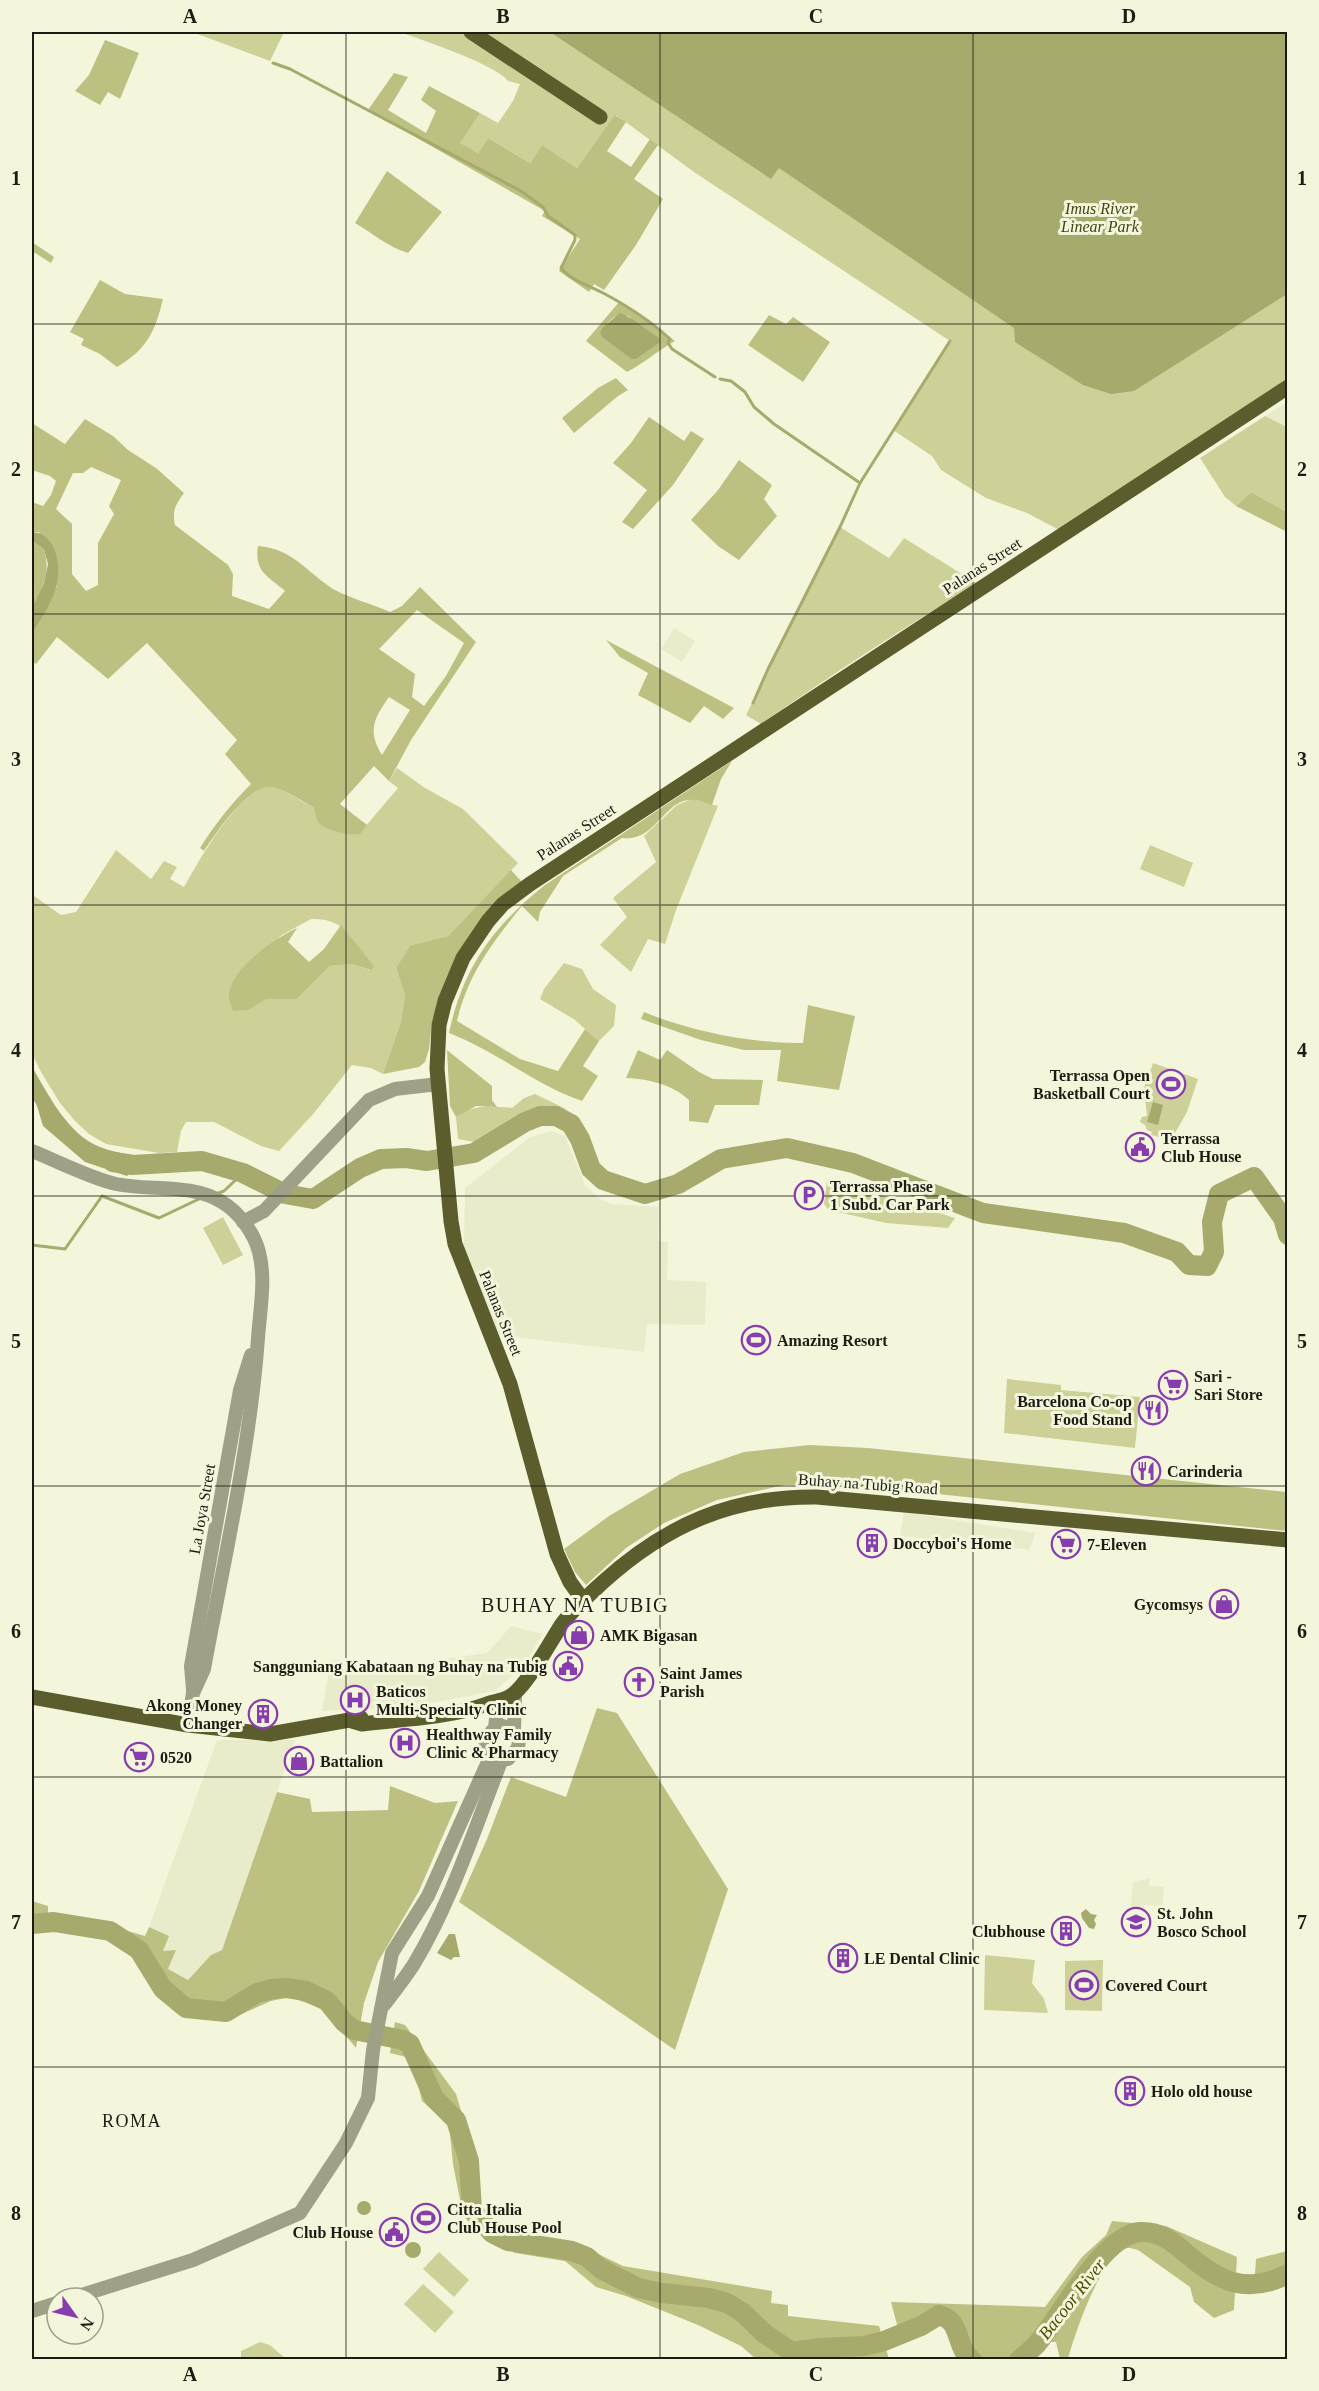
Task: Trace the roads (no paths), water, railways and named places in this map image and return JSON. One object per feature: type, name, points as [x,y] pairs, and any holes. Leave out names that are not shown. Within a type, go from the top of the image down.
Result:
[{"type":"main road","points":[[471,32],[600,117]]},
{"type":"main road","name":"Palanas Street","points":[[583,1600],[570,1582],[557,1554],[510,1384],[455,1244],[438,1084],[437,1033],[445,1001],[463,958],[488,921],[503,904],[547,872],[1287,387]]},
{"type":"main road","name":"Buhay na Tubig Road","points":[[515,1693],[564,1622],[583,1600],[621,1567],[670,1532],[729,1507],[788,1496],[1287,1540]]},
{"type":"main road","points":[[32,1698],[188,1725],[270,1734],[352,1721],[362,1724],[476,1709],[515,1693]]},
{"type":"street","points":[[241,1218],[264,1211],[369,1100],[395,1089],[438,1084]]},
{"type":"street","name":"La Joya Street","points":[[32,1151],[107,1180],[144,1188],[181,1189],[209,1195],[223,1202],[241,1218],[253,1236],[260,1262],[261,1299],[254,1393],[204,1669],[193,1693],[188,1725]]},
{"type":"street","points":[[493,1702],[495,1728],[487,1738],[487,1747],[497,1757],[512,1756],[518,1748],[519,1740],[514,1731],[515,1693]]},
{"type":"street","points":[[495,1728],[507,1727],[514,1731]]},
{"type":"street","points":[[105,2288],[193,2260],[300,2212],[346,2144],[368,2098],[373,2050],[392,1953],[428,1896],[497,1757]]},
{"type":"street","points":[[380,2015],[414,1965],[455,1878],[497,1757]]},
{"type":"waterway","points":[[273,63],[290,69],[521,191],[543,207],[548,216],[575,235],[575,240],[561,268],[565,273],[622,304],[655,326],[670,339],[668,343],[672,349],[715,377]]},
{"type":"waterway","points":[[753,703],[860,483],[950,341]]},
{"type":"waterway","points":[[720,379],[731,381],[745,392],[754,407],[774,424],[860,483]]},
{"type":"waterway","points":[[113,1162],[132,1165],[202,1161],[243,1173],[285,1194],[313,1199],[360,1168],[381,1159],[406,1158],[427,1161],[474,1153],[525,1122],[540,1116],[556,1116],[571,1124],[580,1139],[591,1169],[603,1180],[645,1194],[678,1184],[721,1159],[787,1148],[853,1163],[983,1213],[1124,1233],[1177,1252],[1189,1265],[1207,1266],[1214,1252],[1212,1222],[1219,1194],[1254,1177],[1283,1218],[1288,1235]]},
{"type":"waterway","points":[[216,1194],[224,1191],[243,1173]]},
{"type":"waterway","points":[[32,1245],[65,1249],[102,1196],[159,1218],[201,1198]]},
{"type":"waterway","name":"Bacoor River","points":[[32,1924],[54,1922],[110,1931],[139,1950],[163,1989],[186,2008],[226,2012],[257,1993],[272,1989],[287,1988],[306,1991],[327,2001],[344,2022],[354,2030],[403,2040],[410,2044],[434,2098],[456,2120],[469,2161],[472,2210],[492,2233],[508,2241],[572,2251],[587,2257],[601,2269],[638,2288],[709,2298],[727,2303],[742,2312],[765,2334],[792,2352],[864,2346],[884,2341],[921,2326],[939,2315],[952,2323],[966,2355],[972,2360]]},
{"type":"waterway","name":"Bacoor River","points":[[1019,2360],[1046,2333],[1083,2280],[1111,2247],[1126,2237],[1140,2232],[1154,2233],[1166,2238],[1211,2272],[1235,2282],[1260,2284],[1288,2274]]},
{"type":"place","name":"Terrassa Open Basketball Court","points":[[1171,1084]]},
{"type":"place","name":"Terrassa Club House","points":[[1140,1147]]},
{"type":"place","name":"Terrassa Phase 1 Subd. Car Park","points":[[809,1195]]},
{"type":"place","name":"Amazing Resort","points":[[756,1340]]},
{"type":"place","name":"Sari - Sari Store","points":[[1173,1385]]},
{"type":"place","name":"Barcelona Co-op Food Stand","points":[[1153,1410]]},
{"type":"place","name":"Carinderia","points":[[1146,1471]]},
{"type":"place","name":"Doccyboi's Home","points":[[872,1543]]},
{"type":"place","name":"7-Eleven","points":[[1066,1544]]},
{"type":"place","name":"Gycomsys","points":[[1224,1604]]},
{"type":"place","name":"AMK Bigasan","points":[[579,1635]]},
{"type":"place","name":"Sangguniang Kabataan ng Buhay na Tubig","points":[[568,1666]]},
{"type":"place","name":"Saint James Parish","points":[[639,1682]]},
{"type":"place","name":"Baticos Multi-Specialty Clinic","points":[[355,1700]]},
{"type":"place","name":"Akong Money Changer","points":[[263,1714]]},
{"type":"place","name":"Healthway Family Clinic & Pharmacy","points":[[405,1743]]},
{"type":"place","name":"0520","points":[[139,1757]]},
{"type":"place","name":"Battalion","points":[[299,1761]]},
{"type":"place","name":"St. John Bosco School","points":[[1136,1922]]},
{"type":"place","name":"Clubhouse","points":[[1066,1931]]},
{"type":"place","name":"LE Dental Clinic","points":[[843,1958]]},
{"type":"place","name":"Covered Court","points":[[1084,1985]]},
{"type":"place","name":"Holo old house","points":[[1130,2091]]},
{"type":"place","name":"Citta Italia Club House Pool","points":[[426,2218]]},
{"type":"place","name":"Club House","points":[[394,2232]]},
{"type":"district","name":"BUHAY NA TUBIG","points":[[575,1605]]},
{"type":"district","name":"ROMA","points":[[132,2121]]},
{"type":"park label","name":"Imus River Linear Park","points":[[1100,217]]}]
